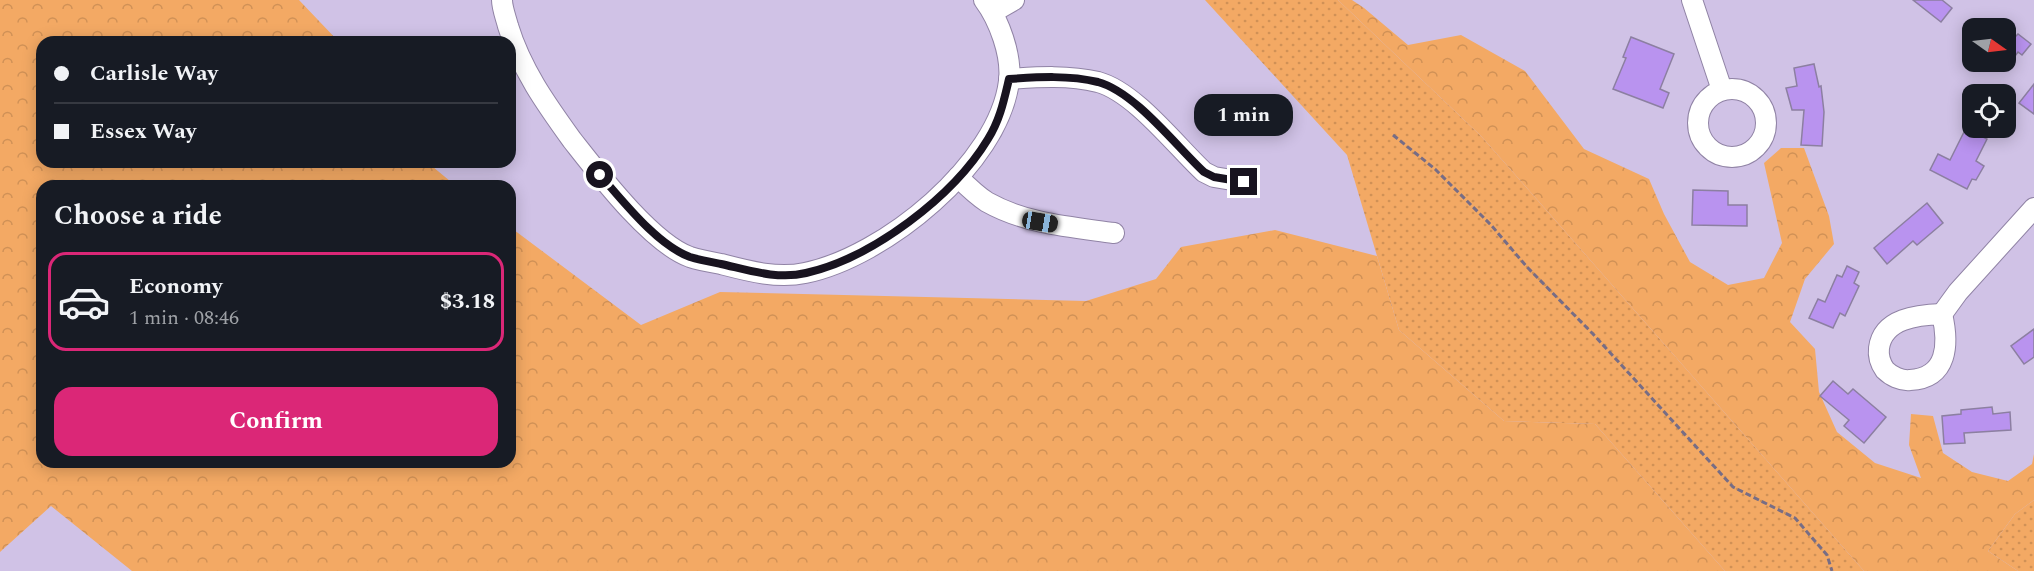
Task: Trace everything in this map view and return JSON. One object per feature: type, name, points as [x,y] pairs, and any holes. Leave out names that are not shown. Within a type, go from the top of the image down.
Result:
[{"type":"street","points":[[502,0],[512,36]]},
{"type":"street","points":[[516,51],[545,103],[600,175],[657,237],[688,257],[765,274],[804,274],[858,255],[911,222],[958,177],[988,140],[999,117],[1009,79],[1001,30],[988,6],[1014,0]]},
{"type":"street","points":[[1692,0],[1722,90]]},
{"type":"street","points":[[1009,79],[1059,77],[1098,82],[1136,105],[1204,172],[1214,177],[1244,182]]},
{"type":"street","points":[[958,177],[986,201],[1018,216],[1040,222],[1114,233]]},
{"type":"street","points":[[1942,314],[1958,292],[2034,208]]},
{"type":"path","points":[[1393,135],[1435,169],[1491,225],[1527,267],[1593,334],[1733,487],[1795,518],[1827,555],[1832,571]]},
{"type":"green space","points":[[0,0],[299,0],[333,36],[36,36],[36,168],[434,168],[449,180],[36,180],[36,468],[516,468],[516,231],[641,325],[720,292],[1086,301],[1156,279],[1181,247],[1275,230],[1377,256],[1399,330],[1504,421],[1595,424],[1725,571],[132,571],[51,506],[0,552]]},
{"type":"green space","points":[[1205,0],[1338,0],[1481,136],[1864,571],[1725,571],[1595,424],[1504,421],[1399,330],[1347,155]]},
{"type":"green space","points":[[1338,0],[1352,0],[1408,45],[1461,35],[1525,71],[1584,149],[1649,179],[1664,214],[1690,262],[1728,285],[1764,278],[1782,243],[1764,163],[1781,148],[1804,148],[1829,216],[1834,244],[1805,279],[1790,322],[1815,349],[1819,392],[1837,432],[1875,463],[1921,478],[1909,445],[1911,414],[1933,416],[1943,453],[1972,472],[2008,481],[2032,464],[2034,454],[2034,500],[2015,514],[1988,551],[2018,571],[1864,571],[1481,136]]},
{"type":"green space","points":[[2034,500],[2034,571],[2018,571],[1988,551],[2015,514]]},
{"type":"building","points":[[1913,0],[1942,0],[1952,8],[1941,22]]},
{"type":"building","points":[[2018,34],[2031,44],[2022,55],[2018,52],[2016,55]]},
{"type":"building","points":[[1631,37],[1674,54],[1660,89],[1669,93],[1663,108],[1613,89],[1626,58],[1623,57]]},
{"type":"building","points":[[1814,64],[1819,87],[1821,86],[1824,112],[1822,146],[1801,145],[1804,110],[1792,110],[1786,88],[1797,86],[1794,68]]},
{"type":"building","points":[[2034,84],[2034,114],[2019,103]]},
{"type":"building","points":[[1962,136],[1962,138],[1987,139],[1976,161],[1984,166],[1976,180],[1972,179],[1967,189],[1930,170],[1938,154],[1950,160]]},
{"type":"building","points":[[1693,190],[1728,191],[1728,205],[1747,205],[1747,226],[1692,225]]},
{"type":"building","points":[[1927,203],[1943,223],[1917,245],[1913,241],[1887,264],[1874,248]]},
{"type":"building","points":[[1847,266],[1859,272],[1854,283],[1859,286],[1845,316],[1840,313],[1833,328],[1809,318],[1818,299],[1825,302],[1837,275],[1842,277]]},
{"type":"building","points":[[2034,329],[2034,357],[2024,364],[2011,346]]},
{"type":"building","points":[[1833,381],[1848,394],[1853,389],[1886,417],[1864,443],[1844,426],[1849,420],[1820,396]]},
{"type":"building","points":[[1992,407],[1993,414],[2010,412],[2011,430],[1964,433],[1965,443],[1944,444],[1942,416],[1961,414],[1961,410]]},
{"type":"route","points":[[600,175],[657,237],[688,257],[765,274],[804,274],[858,255],[911,222],[958,177],[988,140],[999,117],[1009,79],[1059,77],[1098,82],[1119,92],[1164,131],[1204,172],[1214,177],[1244,182]]}]
